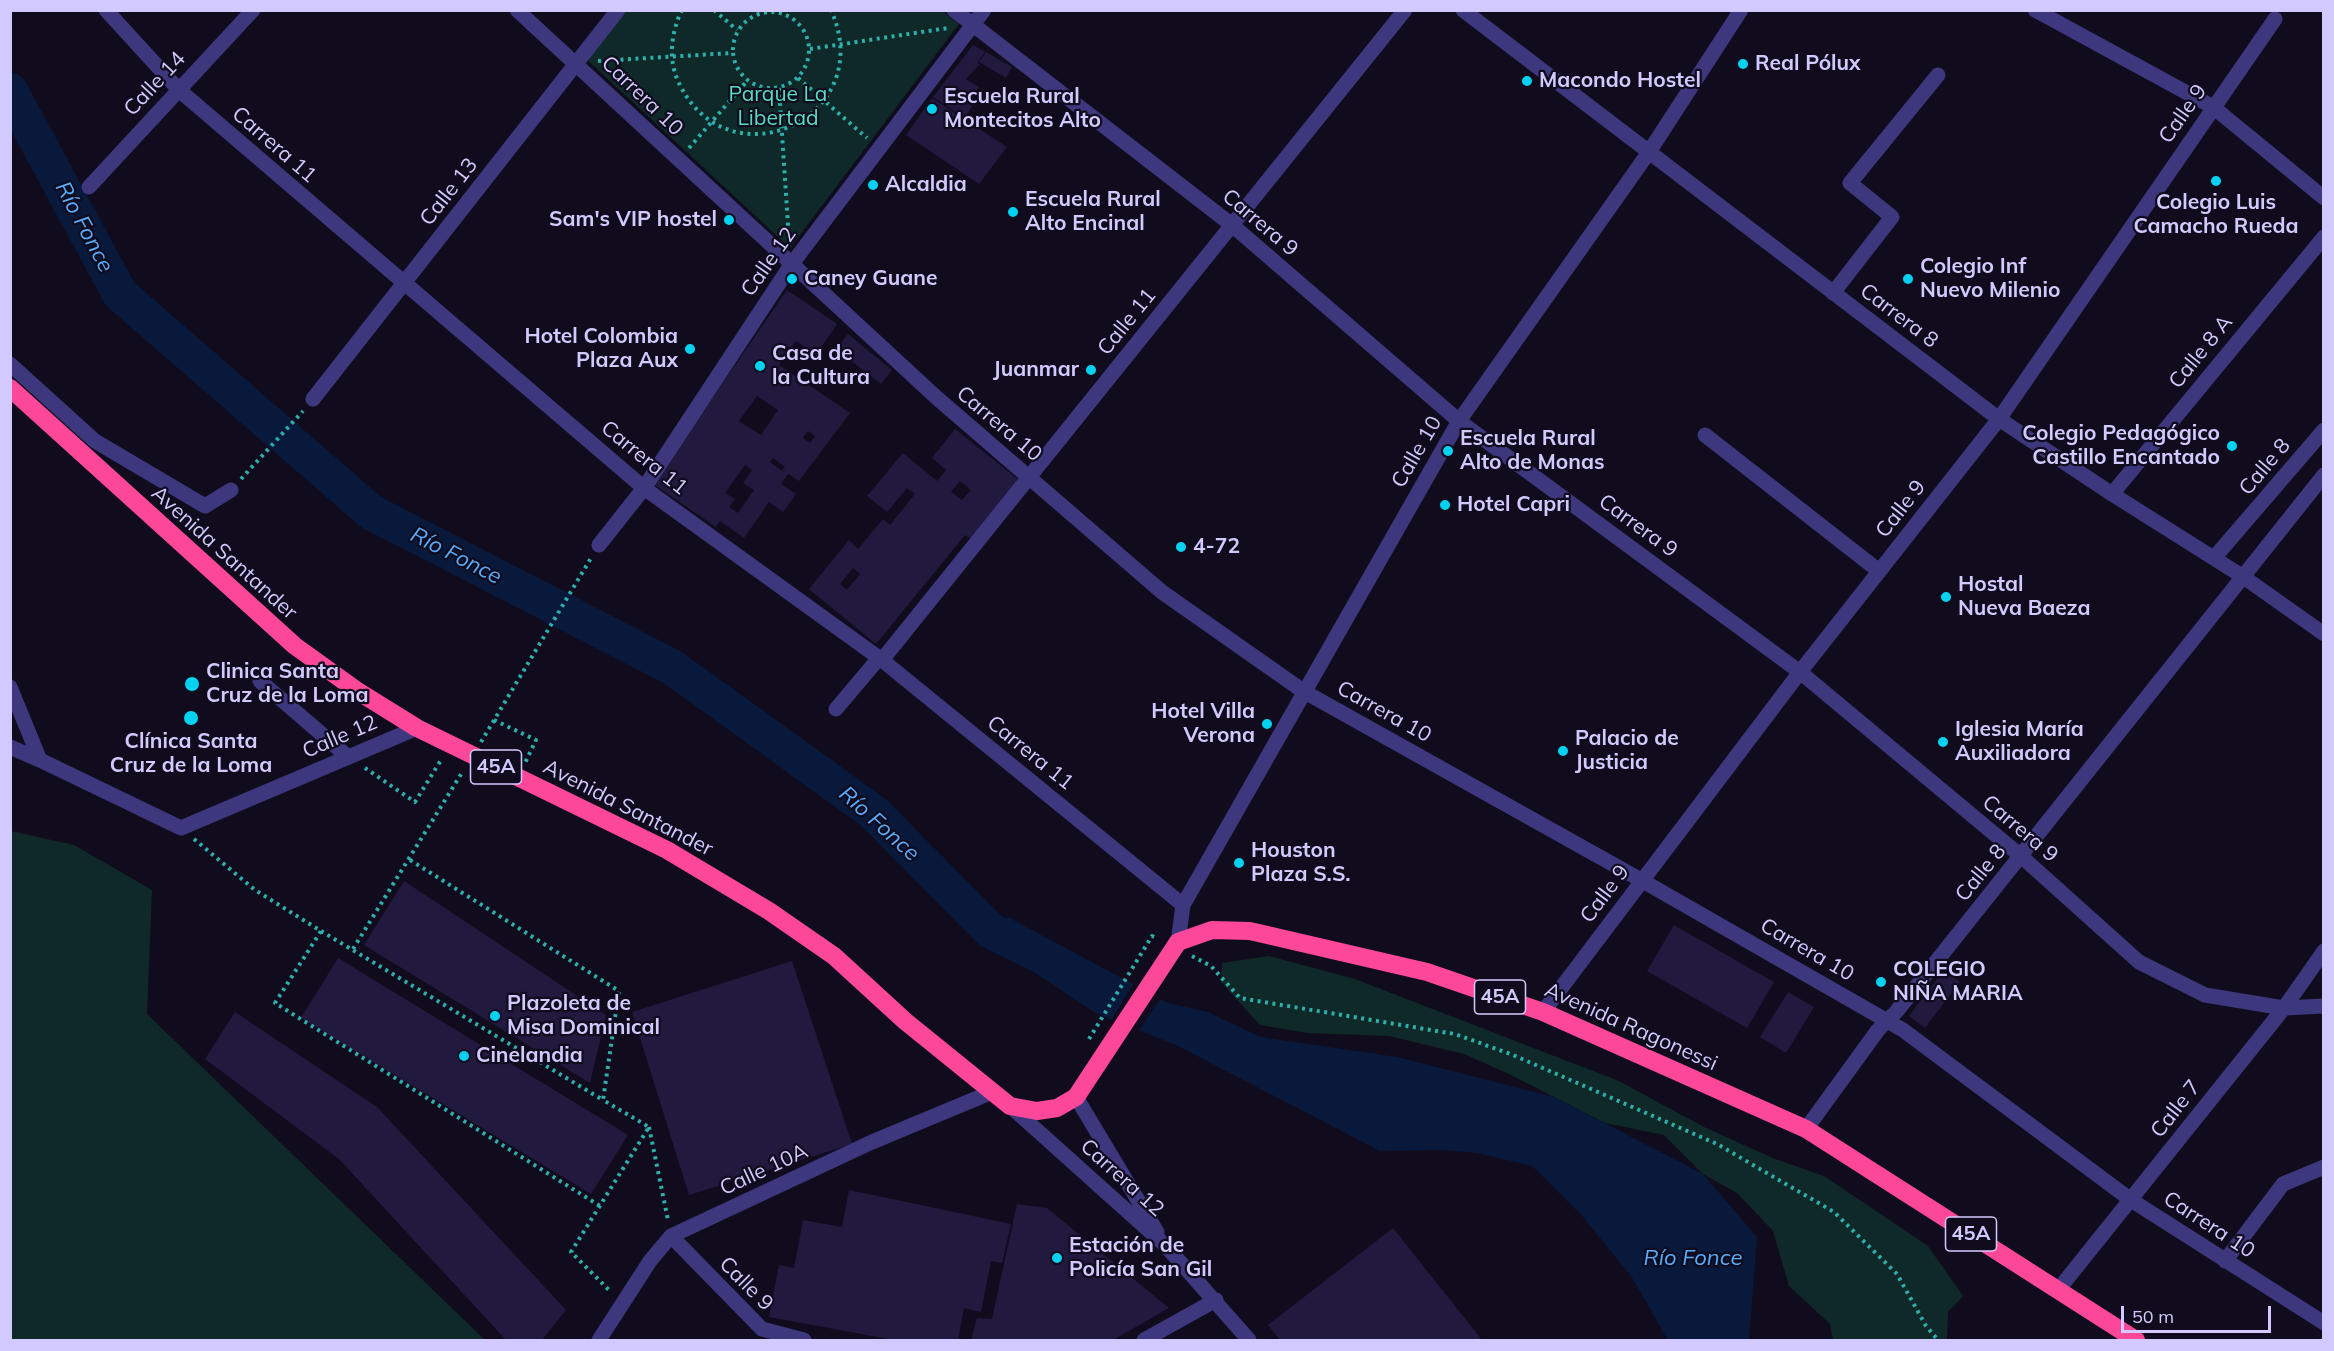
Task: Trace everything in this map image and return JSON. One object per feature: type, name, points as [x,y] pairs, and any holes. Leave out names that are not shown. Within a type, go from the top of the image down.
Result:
[{"type":"highway","name":"Avenida Santander","points":[[10,388],[295,646],[359,692],[417,728],[667,850],[770,911],[834,956],[905,1021],[1010,1106],[1037,1111],[1057,1108],[1076,1097],[1090,1080],[1176,945]]},
{"type":"highway","name":"Avenida Ragonessi","points":[[1176,945],[1212,930],[1250,931],[1427,972],[1543,1012],[1806,1129],[2136,1341]]},
{"type":"street","name":"Carrera 11","points":[[106,10],[178,90],[644,488],[880,659],[1184,905]]},
{"type":"street","name":"Calle 14","points":[[89,187],[253,10]]},
{"type":"street","name":"Carrera 10","points":[[517,10],[937,398],[1162,592],[1303,691],[1888,1021],[2131,1200],[2324,1323]]},
{"type":"street","name":"Calle 13","points":[[313,399],[618,10]]},
{"type":"street","name":"Carrera 9","points":[[954,10],[1232,225],[1459,420],[1800,672],[2022,857],[2139,962],[2205,995],[2284,1008],[2324,1006]]},
{"type":"street","name":"Calle 12","points":[[599,545],[644,488],[791,265],[984,10]]},
{"type":"street","name":"Calle 11","points":[[836,709],[880,659],[1029,476],[1405,10]]},
{"type":"street","name":"Carrera 8","points":[[1463,10],[1999,418],[2112,494],[2242,576],[2324,634]]},
{"type":"street","name":"Calle 10","points":[[1176,945],[1184,905],[1303,691],[1459,420],[1649,152],[1741,10]]},
{"type":"street","points":[[2035,10],[2212,107],[2324,198]]},
{"type":"street","name":"Calle 9","points":[[1543,1012],[1800,672],[1999,418],[2275,19]]},
{"type":"street","points":[[1833,292],[1892,217],[1850,183],[1938,75]]},
{"type":"street","name":"Calle 8 A","points":[[2112,494],[2324,237]]},
{"type":"street","points":[[10,364],[95,441],[206,506],[231,490]]},
{"type":"street","name":"Calle 8","points":[[2214,558],[2324,430]]},
{"type":"street","points":[[1706,435],[1879,571]]},
{"type":"street","name":"Calle 8","points":[[1806,1129],[1878,1030],[1888,1021],[2022,857],[2242,576],[2324,476]]},
{"type":"street","points":[[260,681],[347,756]]},
{"type":"street","points":[[10,687],[40,760]]},
{"type":"street","name":"Calle 12","points":[[181,828],[417,728]]},
{"type":"street","points":[[10,747],[181,828]]},
{"type":"street","name":"Calle 7","points":[[2058,1290],[2284,1008],[2324,951]]},
{"type":"street","name":"Calle 10A","points":[[599,1341],[650,1261],[671,1236],[872,1142],[992,1092]]},
{"type":"street","points":[[1076,1097],[1165,1245]]},
{"type":"street","name":"Carrera 12","points":[[1010,1106],[1165,1245],[1216,1300],[1249,1341]]},
{"type":"street","points":[[2225,1261],[2283,1184],[2324,1167]]},
{"type":"street","name":"Calle 9","points":[[671,1236],[762,1329],[804,1341]]},
{"type":"street","points":[[1144,1341],[1216,1300]]},
{"type":"path","points":[[682,10],[675,28],[673,55],[676,77],[683,92],[693,106],[713,122],[735,132],[751,134],[782,131],[800,123],[824,101],[839,72],[841,44],[831,10]]},
{"type":"path","points":[[714,10],[737,30]]},
{"type":"path","points":[[788,15],[792,10]]},
{"type":"path","points":[[760,12],[777,12],[788,15],[803,29],[810,49],[808,60],[798,78],[778,88],[768,88],[747,81],[740,73],[732,53],[737,30],[745,21],[760,12]]},
{"type":"path","points":[[810,49],[972,25]]},
{"type":"path","points":[[577,63],[673,55],[732,53]]},
{"type":"path","points":[[798,78],[879,148]]},
{"type":"path","points":[[679,160],[747,81]]},
{"type":"path","points":[[778,88],[791,265]]},
{"type":"path","points":[[231,490],[313,399]]},
{"type":"path","points":[[478,746],[599,545]]},
{"type":"path","points":[[494,720],[536,740],[519,778]]},
{"type":"path","points":[[347,756],[415,802],[440,760],[448,764]]},
{"type":"path","points":[[353,949],[468,764]]},
{"type":"path","points":[[455,768],[462,772]]},
{"type":"path","points":[[181,828],[255,890],[649,1127],[671,1236]]},
{"type":"path","points":[[410,860],[619,991],[603,1100]]},
{"type":"path","points":[[321,931],[275,1003],[600,1206]]},
{"type":"path","points":[[1084,1047],[1152,936],[1176,945],[1211,966],[1240,998],[1455,1034],[1513,1055],[1717,1144],[1834,1212],[1897,1274],[1926,1326],[1938,1341]]},
{"type":"path","points":[[622,1303],[571,1252],[649,1127]]},
{"type":"green space","name":"Parque La Libertad","points":[[941,10],[959,24],[790,248],[584,57],[619,11]]},
{"type":"green space","points":[[11,831],[74,845],[152,890],[147,1014],[485,1340],[11,1340]]},
{"type":"green space","points":[[1269,956],[1355,979],[1619,1081],[1704,1127],[1775,1159],[1824,1176],[1928,1246],[1963,1296],[1948,1312],[1947,1340],[1833,1340],[1830,1324],[1789,1286],[1773,1231],[1737,1193],[1703,1174],[1664,1135],[1605,1123],[1509,1074],[1464,1054],[1389,1036],[1307,1033],[1260,1025],[1221,982],[1222,963]]},
{"type":"water","name":"Río Fonce","points":[[1008,917],[1168,1003],[1208,1012],[1260,1037],[1397,1057],[1554,1097],[1703,1174],[1757,1237],[1749,1340],[1668,1340],[1631,1276],[1583,1217],[1532,1166],[1478,1153],[1443,1150],[1380,1151],[1176,1045],[1097,1014],[993,945],[991,931]]},
{"type":"pier","points":[[1134,982],[1162,996],[1137,1033],[1110,1022]]},
{"type":"building","points":[[973,45],[985,52],[977,63],[980,64],[966,79],[979,87],[972,97],[958,89],[954,95],[972,106],[965,118],[933,97]]},
{"type":"building","points":[[986,52],[1012,67],[1006,78],[979,62]]},
{"type":"building","points":[[932,98],[1007,147],[979,184],[906,135]]},
{"type":"building","points":[[787,290],[837,324],[816,355],[796,341],[779,365],[850,413],[799,481],[788,474],[781,484],[796,494],[783,512],[769,502],[744,538],[720,521],[716,527],[653,484]],"holes":[[[757,396],[778,410],[761,435],[739,421]],[[808,431],[815,436],[810,443],[803,438]],[[773,458],[785,467],[782,471],[770,462]],[[745,465],[752,470],[743,483],[754,490],[738,513],[729,507],[735,499],[725,493]]]},
{"type":"building","points":[[848,334],[892,370],[881,384],[836,349]]},
{"type":"building","points":[[955,429],[1019,480],[971,539],[965,535],[876,644],[809,589],[849,540],[858,549],[883,519],[890,525],[915,494],[907,488],[887,512],[867,496],[903,453],[937,481],[946,470],[932,458]],"holes":[[[960,481],[971,490],[962,500],[951,492]],[[853,568],[860,574],[847,590],[840,584]]]},
{"type":"building","points":[[404,881],[606,1015],[590,1083],[364,945]]},
{"type":"building","points":[[1674,925],[1774,982],[1747,1028],[1647,971]]},
{"type":"building","points":[[338,958],[628,1135],[591,1194],[301,1018]]},
{"type":"building","points":[[792,961],[852,1144],[689,1195],[632,1012]]},
{"type":"building","points":[[1944,970],[1960,982],[1925,1028],[1909,1016]]},
{"type":"building","points":[[1788,992],[1814,1007],[1786,1053],[1760,1037]]},
{"type":"building","points":[[235,1012],[377,1107],[566,1310],[542,1340],[506,1340],[339,1159],[205,1059]]},
{"type":"building","points":[[849,1190],[1011,1224],[1002,1263],[991,1261],[981,1312],[964,1308],[958,1340],[894,1340],[769,1317],[779,1265],[794,1268],[803,1220],[842,1227]]},
{"type":"building","name":"Estación de Policía San Gil","points":[[1017,1204],[1047,1208],[1169,1308],[1113,1340],[971,1340],[977,1318],[992,1319]]},
{"type":"building","points":[[1393,1228],[1482,1340],[1280,1340],[1268,1325]]},
{"type":"waterway","name":"Río Fonce","points":[[10,91],[120,294],[371,512],[672,667],[873,812],[991,931],[1036,953]]},
{"type":"place","name":"Real Pólux","points":[[1743,64]]},
{"type":"place","name":"Macondo Hostel","points":[[1527,81]]},
{"type":"place","name":"Escuela Rural Montecitos Alto","points":[[932,109]]},
{"type":"place","name":"Colegio Luis Camacho Rueda","points":[[2216,181]]},
{"type":"place","name":"Alcaldia","points":[[873,185]]},
{"type":"place","name":"Escuela Rural Alto Encinal","points":[[1013,212]]},
{"type":"place","name":"Sam's VIP hostel","points":[[729,220]]},
{"type":"place","name":"Caney Guane","points":[[792,279]]},
{"type":"place","name":"Colegio Inf Nuevo Milenio","points":[[1908,279]]},
{"type":"place","name":"Hotel Colombia Plaza Aux","points":[[690,349]]},
{"type":"place","name":"Casa de la Cultura","points":[[760,366]]},
{"type":"place","name":"Juanmar","points":[[1091,370]]},
{"type":"place","name":"Colegio Pedagógico Castillo Encantado","points":[[2232,446]]},
{"type":"place","name":"Escuela Rural Alto de Monas","points":[[1448,451]]},
{"type":"place","name":"Hotel Capri","points":[[1445,505]]},
{"type":"place","name":"4-72","points":[[1181,547]]},
{"type":"place","name":"Hostal Nueva Baeza","points":[[1946,597]]},
{"type":"place","name":"Clinica Santa Cruz de la Loma","points":[[192,684]]},
{"type":"place","name":"Clínica Santa Cruz de la Loma","points":[[191,718]]},
{"type":"place","name":"Hotel Villa Verona","points":[[1267,724]]},
{"type":"place","name":"Iglesia María Auxiliadora","points":[[1943,742]]},
{"type":"place","name":"Palacio de Justicia","points":[[1563,751]]},
{"type":"place","name":"Houston Plaza S.S.","points":[[1239,863]]},
{"type":"place","name":"COLEGIO NIÑA MARIA","points":[[1881,982]]},
{"type":"place","name":"Plazoleta de Misa Dominical","points":[[495,1016]]},
{"type":"place","name":"Cinelandia","points":[[464,1056]]},
{"type":"place","name":"Estación de Policía San Gil","points":[[1057,1258]]}]
